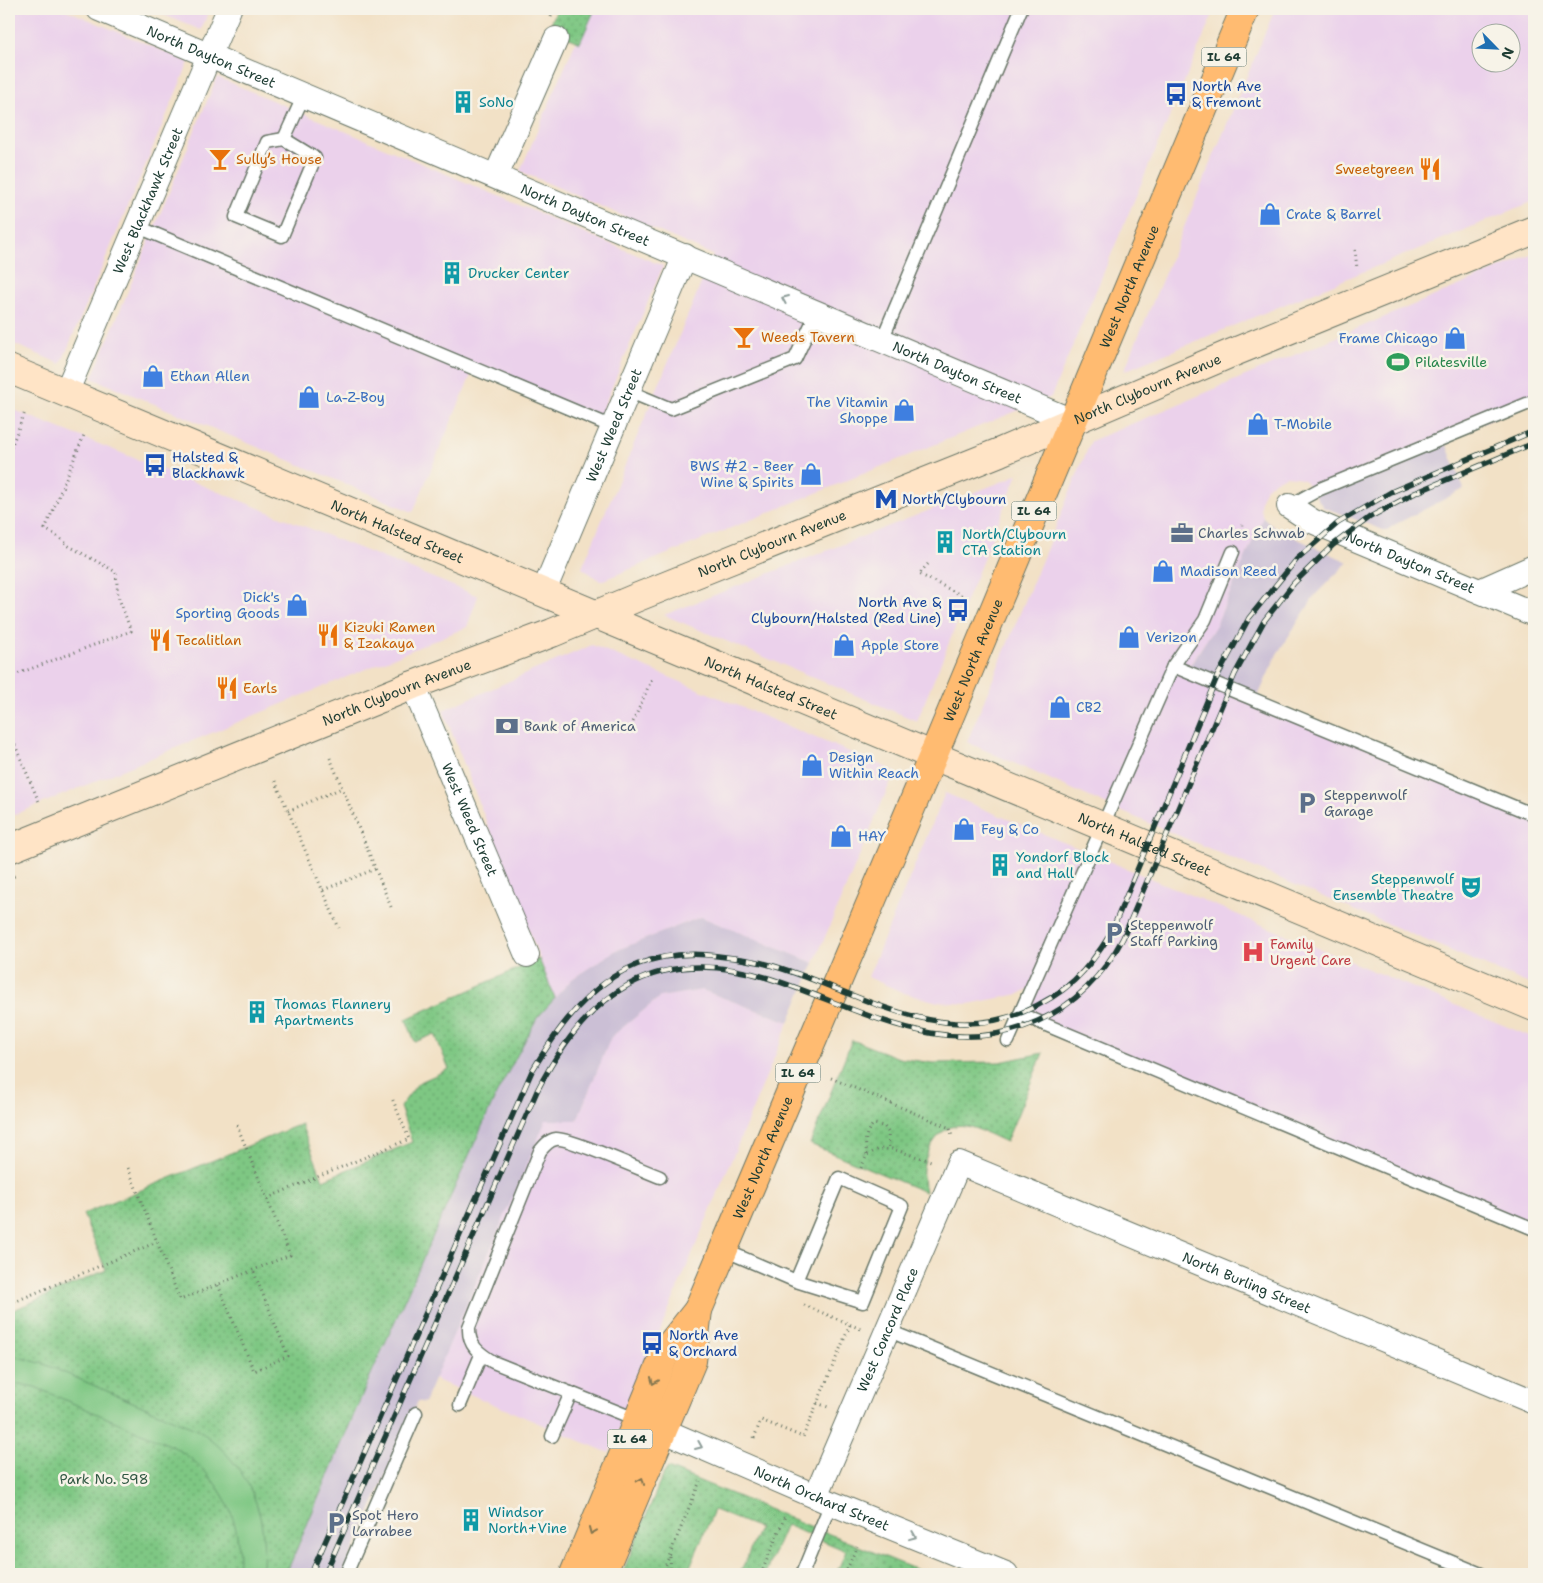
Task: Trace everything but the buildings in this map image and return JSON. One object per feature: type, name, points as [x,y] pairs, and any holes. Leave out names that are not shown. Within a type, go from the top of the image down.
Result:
[{"type":"main road","name":"West North Avenue","points":[[574,1574],[667,1349],[698,1310],[724,1250],[1245,9]]},
{"type":"main road","name":"North Clybourn Avenue","points":[[9,849],[413,685],[552,633],[1000,452],[1261,340],[1534,230]]},
{"type":"main road","name":"North Halsted Street","points":[[9,369],[1534,1007]]},
{"type":"main road","name":"West North Avenue","points":[[602,1574],[692,1361],[698,1310]]},
{"type":"street","name":"North Dayton Street","points":[[99,9],[1072,421]]},
{"type":"street","name":"West Blackhawk Street","points":[[66,393],[229,9]]},
{"type":"street","points":[[496,176],[556,39]]},
{"type":"street","name":"West Weed Street","points":[[543,593],[685,256]]},
{"type":"street","name":"North Dayton Street","points":[[1289,506],[1312,522],[1534,614]]},
{"type":"street","points":[[1480,591],[1534,566]]},
{"type":"street","name":"West Weed Street","points":[[413,685],[527,955]]},
{"type":"street","name":"West Concord Place","points":[[824,1499],[876,1330],[959,1163]]},
{"type":"street","name":"North Burling Street","points":[[959,1163],[1534,1402]]},
{"type":"street","name":"North Orchard Street","points":[[638,1420],[1006,1574]]},
{"type":"lane","points":[[882,340],[1021,9]]},
{"type":"lane","points":[[284,139],[304,95]]},
{"type":"lane","points":[[284,139],[315,158],[282,236],[236,217],[267,142],[284,139]]},
{"type":"lane","points":[[136,226],[613,426]]},
{"type":"lane","points":[[628,391],[671,409],[795,359],[816,312]]},
{"type":"lane","points":[[1289,506],[1320,489],[1534,401]]},
{"type":"lane","points":[[1008,1041],[1173,666],[1205,620],[1233,552]]},
{"type":"lane","points":[[1173,666],[1534,815]]},
{"type":"lane","points":[[1020,1014],[1534,1229]]},
{"type":"lane","points":[[638,1420],[493,1362],[472,1345],[468,1337],[472,1317],[540,1151],[548,1143],[556,1139],[574,1143],[660,1178]]},
{"type":"lane","points":[[724,1250],[796,1280],[863,1302],[902,1206],[839,1178],[796,1280]]},
{"type":"lane","points":[[876,1330],[1481,1574]]},
{"type":"lane","points":[[460,1405],[482,1355]]},
{"type":"lane","points":[[552,1436],[571,1393]]},
{"type":"lane","points":[[346,1574],[416,1413]]},
{"type":"lane","points":[[802,1574],[824,1499]]},
{"type":"path","points":[[1355,250],[1357,268]]},
{"type":"path","points":[[9,452],[25,412]]},
{"type":"path","points":[[9,677],[132,631],[118,596],[116,572],[69,546],[45,528],[84,435]]},
{"type":"path","points":[[928,564],[919,574],[963,596]]},
{"type":"path","points":[[9,641],[11,646],[9,658]]},
{"type":"path","points":[[629,731],[653,676]]},
{"type":"path","points":[[9,732],[40,802]]},
{"type":"path","points":[[330,758],[391,907]]},
{"type":"path","points":[[275,781],[339,928]]},
{"type":"path","points":[[288,811],[342,788]]},
{"type":"path","points":[[322,890],[375,868]]},
{"type":"path","points":[[831,1078],[950,1128],[952,1136]]},
{"type":"path","points":[[267,1198],[409,1139],[392,1098]]},
{"type":"path","points":[[128,1168],[180,1300],[290,1255],[236,1123]]},
{"type":"path","points":[[854,1185],[867,1154],[865,1140],[868,1129],[874,1124],[884,1126],[888,1132],[889,1149]]},
{"type":"path","points":[[867,1154],[879,1149],[889,1149],[931,1161]]},
{"type":"path","points":[[9,1304],[157,1242]]},
{"type":"path","points":[[218,1285],[254,1371],[288,1356],[253,1270]]},
{"type":"path","points":[[798,1302],[850,1325],[876,1330]]},
{"type":"path","points":[[754,1438],[761,1420],[803,1438],[850,1325]]},
{"type":"path","points":[[662,1574],[700,1481]]},
{"type":"path","points":[[761,1574],[785,1516]]},
{"type":"path","points":[[845,1574],[857,1546]]},
{"type":"path","points":[[670,1554],[671,1574]]},
{"type":"shaded area","points":[[9,9],[64,9],[189,62],[61,364],[9,342]]},
{"type":"shaded area","points":[[149,9],[210,9],[201,30]]},
{"type":"shaded area","points":[[590,9],[1215,9],[1051,397],[601,581],[582,568],[713,255],[520,171]]},
{"type":"shaded area","points":[[1275,9],[1534,9],[1534,201],[1124,371]]},
{"type":"shaded area","points":[[217,77],[663,266],[598,420],[474,368],[413,512],[92,378]]},
{"type":"shaded area","points":[[1534,254],[1534,401],[1314,493],[1305,481],[1296,477],[1287,476],[1274,481],[1266,488],[1261,499],[1260,509],[1263,517],[1216,625],[1186,671],[1534,815],[1534,986],[1123,812],[967,742],[1091,441]]},
{"type":"shaded area","points":[[9,408],[478,596],[467,627],[9,817]]},
{"type":"shaded area","points":[[1444,438],[1464,489],[1386,531],[1323,507],[1314,493]]},
{"type":"shaded area","points":[[1018,474],[917,721],[664,615],[1006,480]]},
{"type":"shaded area","points":[[1263,517],[1276,529],[1348,562],[1316,594],[1277,654],[1256,701],[1186,672],[1216,625]]},
{"type":"shaded area","points":[[592,645],[895,771],[814,963],[701,917],[615,951],[572,979],[555,998],[443,710]]},
{"type":"shaded area","points":[[945,793],[1534,1038],[1534,1229],[1020,1014],[1032,987],[1019,994],[968,1004],[938,1002],[904,993],[868,977]]},
{"type":"shaded area","points":[[701,917],[814,963],[789,1022],[702,990],[660,997],[611,1037],[577,1120],[546,1120],[424,1403],[418,1401],[343,1574],[286,1574],[369,1379],[496,1095],[537,1018],[572,979],[615,951]]},
{"type":"shaded area","points":[[702,990],[789,1022],[609,1453],[434,1379],[546,1119],[577,1120],[611,1037],[660,997]]},
{"type":"green space","points":[[557,9],[595,9],[580,43],[549,29]]},
{"type":"green space","name":"Park No. 598","points":[[539,959],[555,998],[537,1018],[496,1095],[369,1379],[286,1574],[9,1574],[9,1312],[106,1270],[83,1214],[301,1124],[323,1180],[412,1142],[400,1107],[418,1083],[449,1069],[435,1034],[415,1042],[406,1019]]},
{"type":"green space","points":[[852,1040],[899,1058],[933,1063],[1000,1062],[1043,1053],[1006,1142],[966,1126],[957,1126],[943,1132],[932,1145],[925,1160],[923,1174],[925,1192],[810,1144]]},
{"type":"green space","points":[[9,1356],[44,1364],[200,1431],[217,1445],[243,1476],[259,1512],[264,1552],[262,1574],[236,1574],[239,1563],[239,1551],[236,1529],[231,1514],[217,1487],[197,1464],[172,1446],[35,1387],[9,1382]]},
{"type":"green space","points":[[668,1468],[927,1574],[872,1574],[861,1569],[858,1574],[836,1574],[846,1551],[786,1525],[765,1574],[740,1574],[759,1528],[714,1510],[687,1574],[622,1574],[663,1475]]},
{"type":"railway","points":[[311,1574],[532,1071],[567,1020],[588,997],[600,986],[625,970],[650,960],[691,954],[764,963],[801,975],[894,1011],[926,1019],[958,1023],[990,1021],[1023,1012],[1052,998],[1084,970],[1111,933],[1217,677],[1249,618],[1297,559],[1338,523],[1391,492],[1534,431]]},
{"type":"railway","points":[[325,1574],[537,1091],[578,1027],[602,1003],[629,985],[658,973],[691,967],[728,969],[768,978],[867,1015],[934,1034],[968,1036],[1003,1033],[1052,1014],[1088,987],[1107,964],[1123,938],[1235,674],[1264,621],[1294,583],[1333,545],[1370,517],[1415,493],[1534,443]]},
{"type":"place","name":"North Ave & Fremont","points":[[1176,94]]},
{"type":"place","name":"SoNo","points":[[463,102]]},
{"type":"place","name":"Sully’s House","points":[[220,159]]},
{"type":"place","name":"Sweetgreen","points":[[1430,169]]},
{"type":"place","name":"Crate & Barrel","points":[[1270,214]]},
{"type":"place","name":"Drucker Center","points":[[452,273]]},
{"type":"place","name":"Weeds Tavern","points":[[744,337]]},
{"type":"place","name":"Frame Chicago","points":[[1455,338]]},
{"type":"place","name":"Pilatesville","points":[[1398,362]]},
{"type":"place","name":"Ethan Allen","points":[[153,376]]},
{"type":"place","name":"La-Z-Boy","points":[[309,397]]},
{"type":"place","name":"The Vitamin Shoppe","points":[[904,410]]},
{"type":"place","name":"T-Mobile","points":[[1258,424]]},
{"type":"place","name":"Halsted & Blackhawk","points":[[155,465]]},
{"type":"place","name":"BWS #2 - Beer Wine & Spirits","points":[[811,474]]},
{"type":"place","name":"North/Clybourn","points":[[886,499]]},
{"type":"place","name":"Charles Schwab","points":[[1182,533]]},
{"type":"place","name":"North/Clybourn CTA Station","points":[[945,542]]},
{"type":"place","name":"Madison Reed","points":[[1163,571]]},
{"type":"place","name":"Dick's Sporting Goods","points":[[297,605]]},
{"type":"place","name":"North Ave & Clybourn/Halsted (Red Line)","points":[[958,610]]},
{"type":"place","name":"Kizuki Ramen & Izakaya","points":[[328,635]]},
{"type":"place","name":"Verizon","points":[[1129,637]]},
{"type":"place","name":"Tecalitlan","points":[[160,640]]},
{"type":"place","name":"Apple Store","points":[[844,645]]},
{"type":"place","name":"Earls","points":[[227,688]]},
{"type":"place","name":"CB2","points":[[1060,707]]},
{"type":"place","name":"Bank of America","points":[[507,726]]},
{"type":"place","name":"Design Within Reach","points":[[812,765]]},
{"type":"place","name":"Steppenwolf Garage","points":[[1307,803]]},
{"type":"place","name":"Fey & Co","points":[[964,829]]},
{"type":"place","name":"HAY","points":[[841,836]]},
{"type":"place","name":"Yondorf Block and Hall","points":[[1000,865]]},
{"type":"place","name":"Steppenwolf Ensemble Theatre","points":[[1471,887]]},
{"type":"place","name":"Steppenwolf Staff Parking","points":[[1114,933]]},
{"type":"place","name":"Family Urgent Care","points":[[1253,952]]},
{"type":"place","name":"Thomas Flannery Apartments","points":[[257,1012]]},
{"type":"place","name":"North Ave & Orchard","points":[[652,1343]]},
{"type":"place","name":"Windsor North+Vine","points":[[471,1520]]},
{"type":"place","name":"Spot Hero Larrabee","points":[[336,1523]]}]
